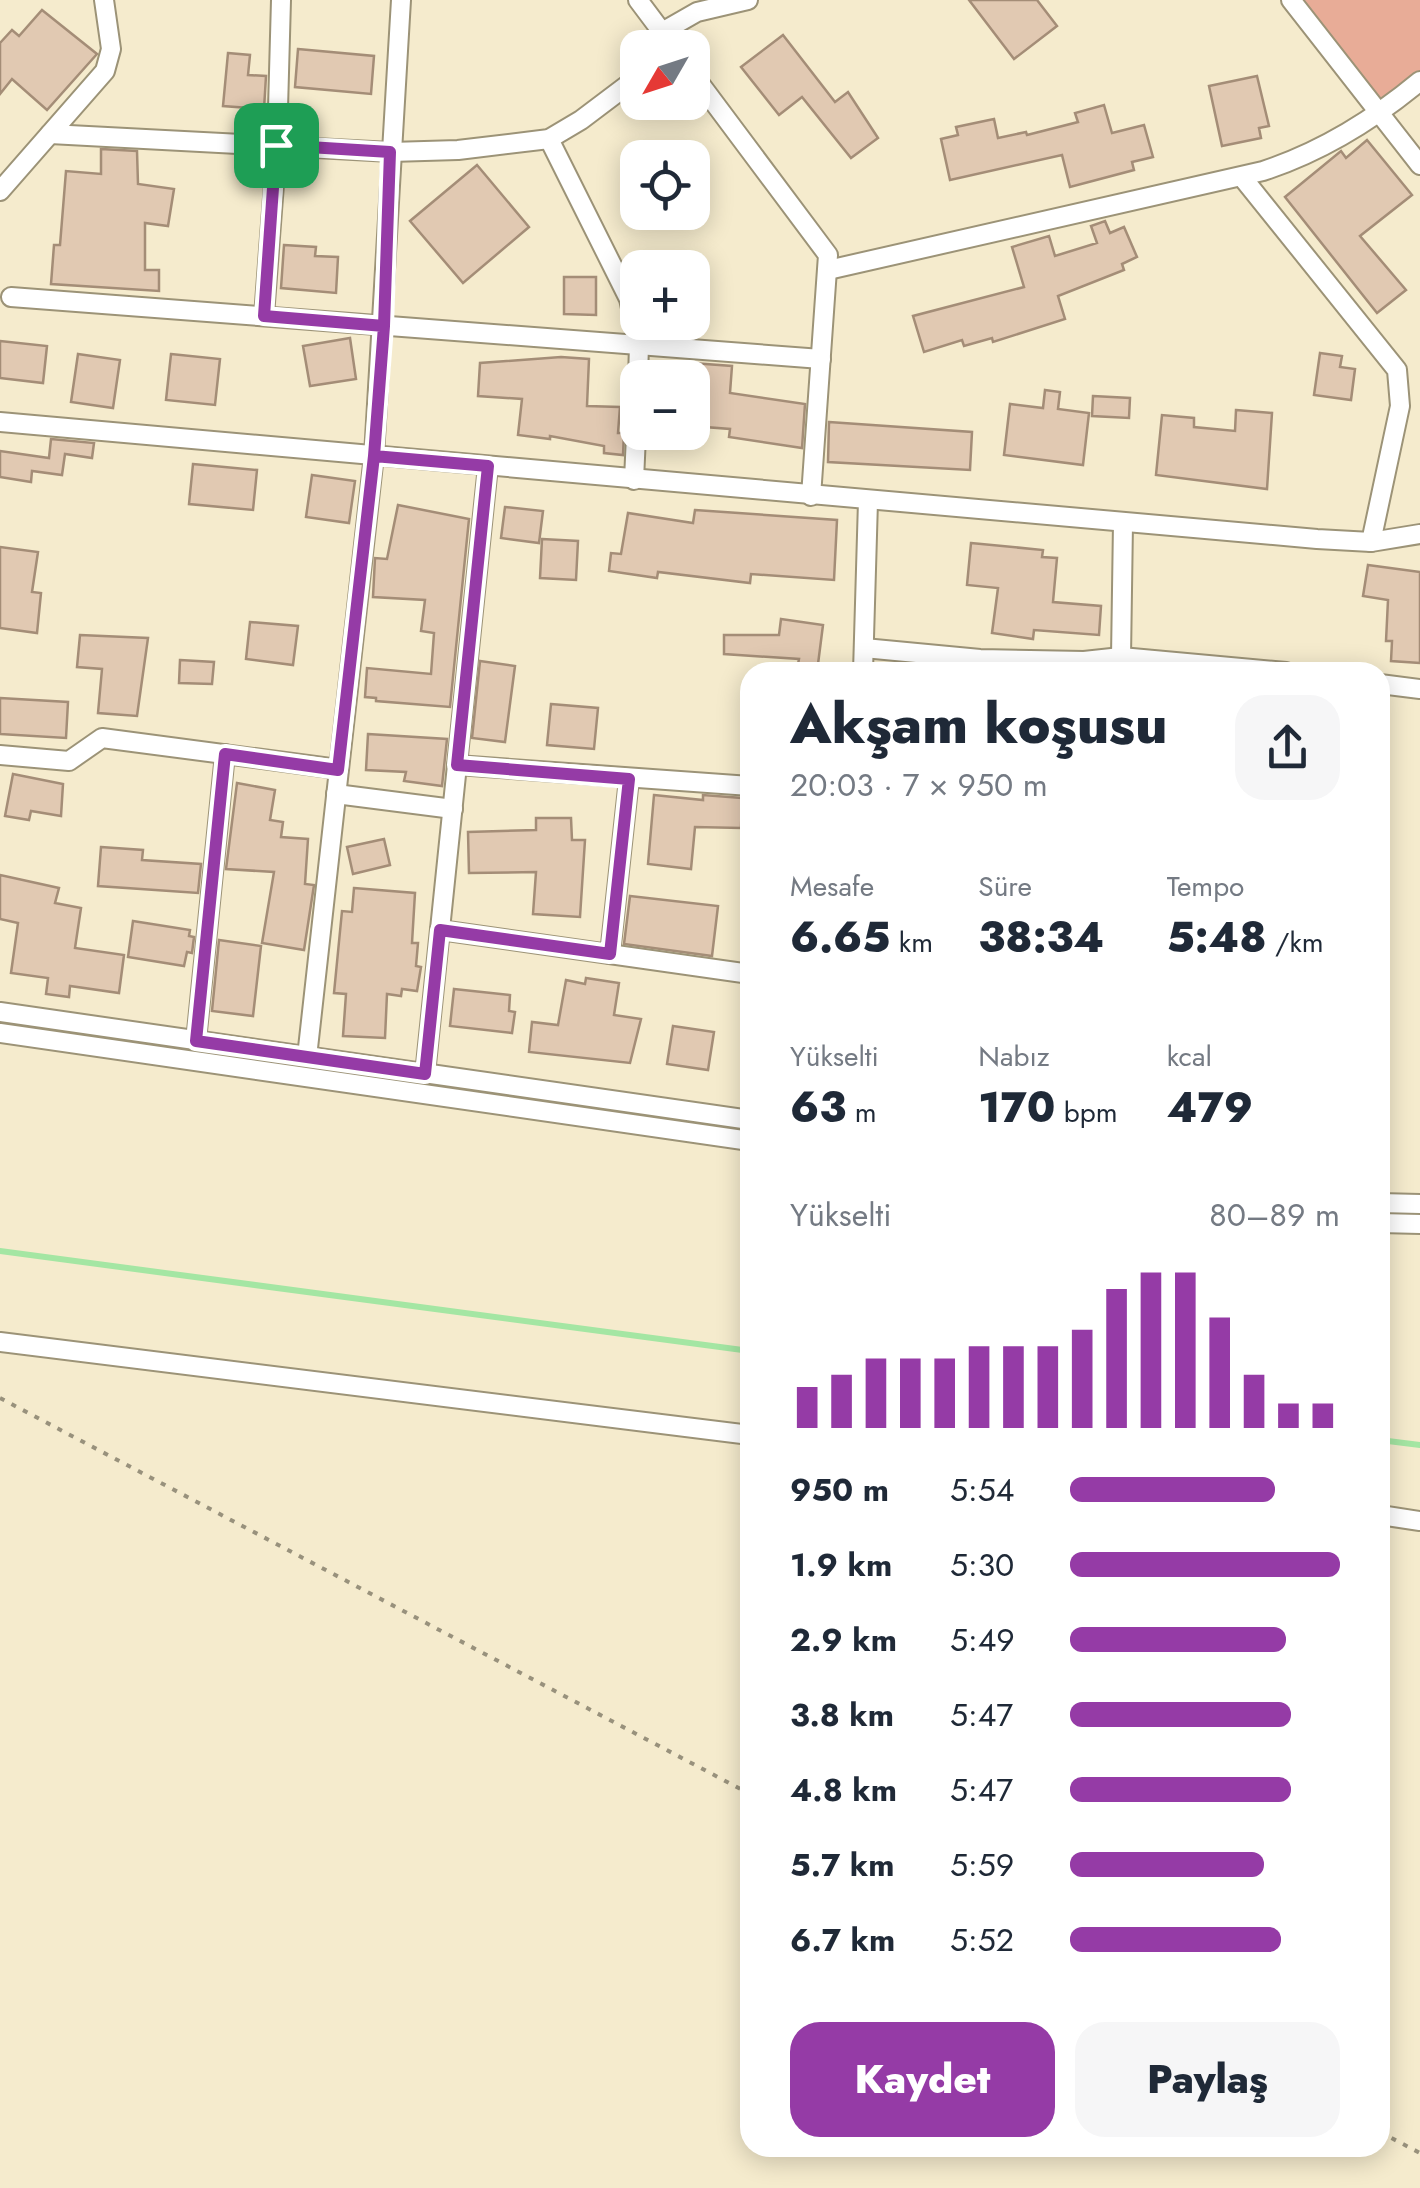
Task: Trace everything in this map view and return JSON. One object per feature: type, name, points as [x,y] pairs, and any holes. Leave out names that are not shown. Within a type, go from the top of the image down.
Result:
[{"type":"street","points":[[0,191],[110,63],[104,0]]},
{"type":"street","points":[[264,316],[281,0]]},
{"type":"street","points":[[307,1058],[374,456],[400,0]]},
{"type":"street","points":[[638,0],[660,30]]},
{"type":"street","points":[[679,30],[698,12],[748,0]]},
{"type":"street","points":[[1291,0],[1420,165]]},
{"type":"street","points":[[828,270],[1242,177],[1284,164],[1379,115],[1420,81]]},
{"type":"street","points":[[50,134],[390,152],[458,150],[549,139],[620,91]]},
{"type":"street","points":[[710,97],[828,255],[811,496]]},
{"type":"street","points":[[549,139],[629,299],[640,345],[639,360]]},
{"type":"street","points":[[1242,177],[1397,370],[1400,406],[1371,542]]},
{"type":"street","points":[[11,297],[821,359]]},
{"type":"street","points":[[0,422],[868,501],[1371,542],[1420,534]]},
{"type":"street","points":[[634,480],[635,450]]},
{"type":"street","points":[[425,1074],[488,466]]},
{"type":"street","points":[[863,662],[868,501]]},
{"type":"street","points":[[1121,656],[1124,522]]},
{"type":"street","points":[[864,648],[980,659],[1084,660],[1121,656],[1172,662]]},
{"type":"street","points":[[1390,685],[1420,689]]},
{"type":"street","points":[[0,755],[69,760],[102,738],[338,770]]},
{"type":"street","points":[[196,1041],[225,754]]},
{"type":"street","points":[[457,765],[740,785]]},
{"type":"street","points":[[610,954],[629,779]]},
{"type":"street","points":[[336,794],[452,809]]},
{"type":"street","points":[[440,930],[740,973]]},
{"type":"street","points":[[0,1012],[740,1119]]},
{"type":"street","points":[[0,1033],[740,1140]]},
{"type":"street","points":[[1390,1203],[1420,1204]]},
{"type":"street","points":[[1390,1223],[1420,1224]]},
{"type":"street","points":[[0,1342],[740,1434]]},
{"type":"street","points":[[1390,1516],[1420,1521]]},
{"type":"path","points":[[0,1398],[740,1789]]},
{"type":"path","points":[[1390,2137],[1420,2153]]},
{"type":"shaded area","points":[[1291,0],[1420,0],[1420,81],[1379,115]]},
{"type":"building","points":[[969,0],[1037,0],[1057,26],[1014,59]]},
{"type":"building","points":[[42,10],[97,54],[47,110],[12,79],[0,94],[0,43],[12,30],[19,36]]},
{"type":"building","points":[[783,35],[835,102],[848,92],[878,138],[851,158],[802,97],[779,115],[741,67]]},
{"type":"building","points":[[298,49],[374,56],[371,94],[295,87]]},
{"type":"building","points":[[228,53],[250,55],[248,75],[266,76],[264,109],[223,106]]},
{"type":"building","points":[[1257,76],[1269,126],[1259,128],[1261,138],[1222,146],[1209,86]]},
{"type":"building","points":[[1104,105],[1112,133],[1144,125],[1153,157],[1132,162],[1134,170],[1070,187],[1062,155],[950,180],[941,139],[958,135],[956,127],[994,119],[998,138],[1026,132],[1027,135],[1078,122],[1075,113]]},
{"type":"building","points":[[1367,140],[1412,195],[1360,236],[1406,290],[1377,313],[1285,197],[1341,151],[1346,158]]},
{"type":"building","points":[[101,149],[137,151],[138,184],[174,189],[168,226],[145,223],[145,270],[159,270],[159,291],[51,284],[54,245],[60,245],[66,171],[101,174]]},
{"type":"building","points":[[477,165],[529,227],[463,283],[410,221]]},
{"type":"building","points":[[1105,221],[1110,233],[1124,227],[1137,257],[1122,264],[1124,270],[1058,296],[1065,319],[993,342],[992,338],[964,346],[962,340],[924,352],[913,316],[1024,287],[1012,247],[1049,236],[1055,256],[1097,243],[1091,226]]},
{"type":"building","points":[[284,245],[316,247],[315,256],[338,257],[336,293],[281,288]]},
{"type":"building","points":[[564,277],[596,277],[596,315],[564,314]]},
{"type":"building","points":[[350,338],[356,379],[310,386],[303,346]]},
{"type":"building","points":[[0,341],[47,346],[43,383],[0,378]]},
{"type":"building","points":[[1320,353],[1342,356],[1340,367],[1355,369],[1351,400],[1314,395]]},
{"type":"building","points":[[78,354],[120,360],[113,408],[71,402]]},
{"type":"building","points":[[171,354],[220,359],[215,405],[166,400]]},
{"type":"building","points":[[561,357],[589,359],[587,406],[620,407],[618,433],[623,455],[604,453],[604,446],[550,436],[518,435],[522,399],[478,396],[480,363]]},
{"type":"building","points":[[710,364],[732,366],[730,393],[805,404],[802,448],[729,437],[730,429],[710,427]]},
{"type":"building","points":[[1045,390],[1060,392],[1058,409],[1089,413],[1083,465],[1004,455],[1010,404],[1043,408]]},
{"type":"building","points":[[1093,396],[1130,398],[1129,418],[1092,416]]},
{"type":"building","points":[[1236,410],[1272,413],[1267,489],[1156,475],[1162,415],[1194,418],[1194,427],[1235,431]]},
{"type":"building","points":[[829,422],[972,432],[970,470],[828,462]]},
{"type":"building","points":[[51,439],[94,443],[92,458],[65,454],[62,475],[32,471],[31,482],[0,477],[0,451],[49,458]]},
{"type":"building","points":[[193,464],[257,470],[253,510],[189,504]]},
{"type":"building","points":[[312,475],[355,481],[349,523],[306,517]]},
{"type":"building","points":[[398,505],[469,519],[450,707],[365,697],[367,668],[431,674],[434,633],[421,631],[425,600],[373,597],[375,558],[387,559]]},
{"type":"building","points":[[505,507],[543,511],[539,543],[501,538]]},
{"type":"building","points":[[695,510],[837,520],[834,580],[751,574],[750,583],[658,572],[657,578],[609,571],[611,553],[621,554],[628,513],[693,523]]},
{"type":"building","points":[[542,539],[578,541],[576,580],[540,578]]},
{"type":"building","points":[[971,543],[1043,550],[1042,557],[1057,558],[1053,602],[1101,606],[1099,635],[1034,630],[1033,639],[992,633],[998,588],[967,585]]},
{"type":"building","points":[[0,547],[38,552],[32,592],[41,593],[37,633],[0,628]]},
{"type":"building","points":[[1368,565],[1420,572],[1420,663],[1391,661],[1392,641],[1386,641],[1388,600],[1363,596]]},
{"type":"building","points":[[781,619],[823,625],[818,662],[724,654],[724,635],[779,635]]},
{"type":"building","points":[[250,622],[298,626],[293,665],[246,659]]},
{"type":"building","points":[[80,635],[148,638],[137,716],[98,713],[102,669],[77,667]]},
{"type":"building","points":[[180,660],[214,662],[212,684],[179,683]]},
{"type":"building","points":[[480,661],[515,666],[505,742],[472,738]]},
{"type":"building","points":[[0,698],[68,702],[66,738],[0,734]]},
{"type":"building","points":[[551,704],[598,708],[594,749],[547,745]]},
{"type":"building","points":[[368,734],[447,739],[442,786],[404,781],[406,772],[366,770]]},
{"type":"building","points":[[13,774],[63,784],[61,816],[31,811],[29,820],[5,816]]},
{"type":"building","points":[[237,783],[275,790],[270,820],[283,822],[281,837],[308,839],[305,884],[314,885],[304,950],[262,943],[274,872],[226,869]]},
{"type":"building","points":[[654,795],[703,800],[703,795],[740,798],[740,828],[695,827],[691,869],[648,864]]},
{"type":"building","points":[[536,818],[571,818],[572,840],[585,840],[580,917],[533,914],[536,872],[469,873],[468,832],[536,830]]},
{"type":"building","points":[[384,839],[390,865],[353,874],[347,847]]},
{"type":"building","points":[[101,847],[143,850],[142,860],[201,864],[198,893],[98,886]]},
{"type":"building","points":[[0,875],[59,888],[55,903],[81,908],[75,948],[124,955],[119,993],[70,986],[69,997],[46,994],[48,978],[11,973],[18,923],[0,919]]},
{"type":"building","points":[[354,888],[415,893],[412,943],[418,943],[416,966],[421,967],[417,991],[402,989],[401,996],[387,994],[385,1038],[343,1036],[346,994],[334,993],[342,911],[352,912]]},
{"type":"building","points":[[630,896],[718,906],[712,956],[624,944]]},
{"type":"building","points":[[133,921],[190,930],[189,936],[194,937],[192,953],[187,952],[184,966],[128,957]]},
{"type":"building","points":[[219,940],[261,946],[253,1016],[212,1011]]},
{"type":"building","points":[[586,978],[619,983],[614,1015],[641,1019],[630,1063],[529,1052],[532,1022],[558,1025],[566,980],[585,984]]},
{"type":"building","points":[[454,989],[510,995],[509,1011],[515,1012],[512,1033],[450,1026]]},
{"type":"building","points":[[673,1026],[714,1032],[708,1070],[667,1064]]},
{"type":"waterway","points":[[0,1251],[740,1350]]},
{"type":"waterway","points":[[1390,1441],[1420,1445]]},
{"type":"route","points":[[276,145],[264,316],[384,326],[374,456],[488,466],[457,765],[629,779],[610,954],[440,930],[425,1074],[196,1041],[225,754],[338,770],[374,456],[384,326],[390,152],[276,145]]}]
